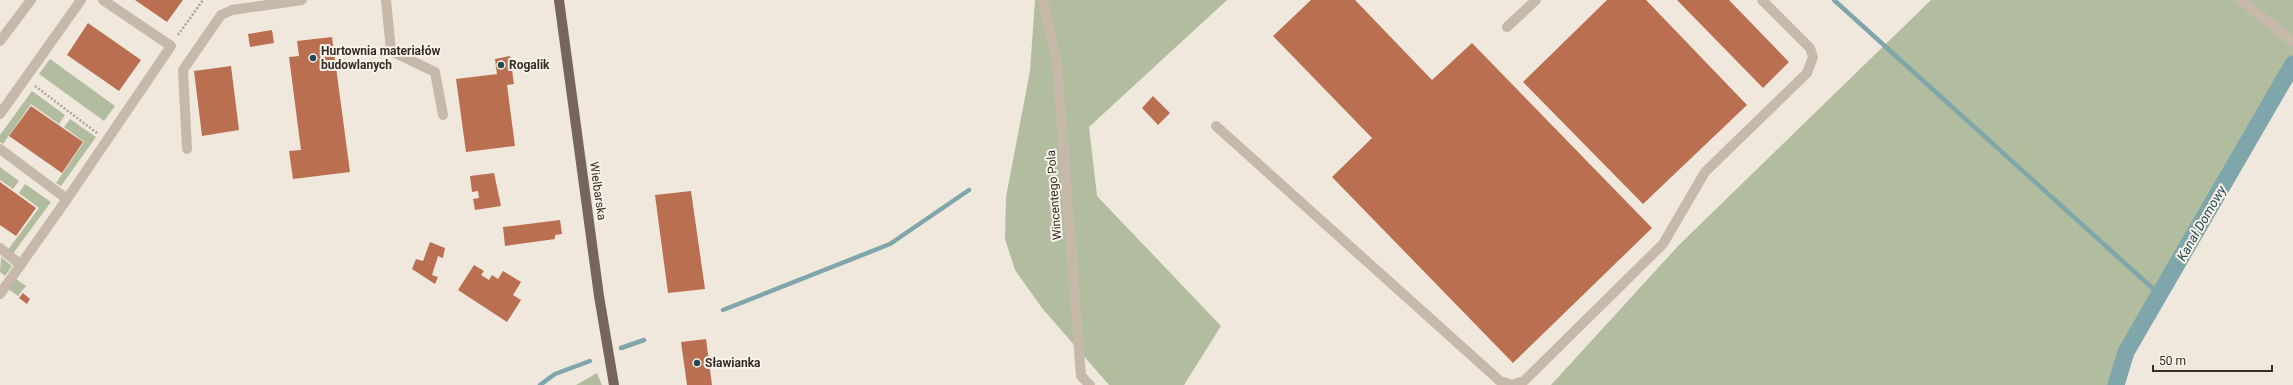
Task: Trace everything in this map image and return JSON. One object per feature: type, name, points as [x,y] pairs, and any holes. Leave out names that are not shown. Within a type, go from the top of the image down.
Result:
[{"type":"main road","name":"Wielbarska","points":[[559,0],[599,296],[614,385]]},
{"type":"street","points":[[0,41],[31,0]]},
{"type":"street","points":[[0,114],[81,0]]},
{"type":"street","points":[[0,294],[108,140],[171,46],[103,0]]},
{"type":"street","points":[[187,149],[183,70],[221,15],[232,10],[302,0]]},
{"type":"street","points":[[386,0],[391,51],[436,72],[443,115]]},
{"type":"street","name":"Wincentego Pola","points":[[1043,0],[1057,64],[1081,376],[1090,385]]},
{"type":"street","points":[[1507,27],[1536,0]]},
{"type":"street","points":[[1216,126],[1500,381],[1512,385],[1524,381],[1663,244],[1705,172],[1807,73],[1813,57],[1810,48],[1762,0]]},
{"type":"street","points":[[2240,0],[2293,42]]},
{"type":"street","points":[[0,149],[67,199]]},
{"type":"street","points":[[0,248],[21,264]]},
{"type":"path","points":[[166,43],[180,34],[202,0]]},
{"type":"path","points":[[26,79],[108,140]]},
{"type":"green space","points":[[1035,0],[1227,0],[1089,127],[1097,196],[1221,326],[1184,385],[1109,385],[1042,308],[1015,270],[1005,239],[1006,197],[1030,71]]},
{"type":"green space","points":[[1931,0],[2293,0],[2293,73],[2126,352],[2116,385],[1551,385],[1679,245]]},
{"type":"green space","points":[[50,59],[115,106],[104,121],[39,74]]},
{"type":"green space","points":[[32,91],[65,115],[59,124],[31,104],[3,144],[0,142],[0,135]]},
{"type":"green space","points":[[70,119],[96,137],[61,186],[56,183],[84,142],[64,127]]},
{"type":"green space","points":[[0,167],[19,181],[13,189],[0,180]]},
{"type":"green space","points":[[25,184],[51,202],[12,255],[7,251],[39,208],[19,193]]},
{"type":"green space","points":[[1,257],[12,266],[5,276],[0,272]]},
{"type":"green space","points":[[16,279],[26,286],[18,296],[8,289]]},
{"type":"green space","points":[[597,373],[602,385],[576,385]]},
{"type":"building","points":[[135,0],[183,0],[167,22]]},
{"type":"building","points":[[1311,0],[1355,0],[1432,80],[1472,43],[1652,228],[1513,363],[1332,177],[1372,138],[1273,36]]},
{"type":"building","points":[[1607,0],[1646,0],[1747,105],[1643,204],[1523,82]]},
{"type":"building","points":[[1677,0],[1729,0],[1789,62],[1763,88]]},
{"type":"building","points":[[88,23],[141,60],[119,91],[67,55]]},
{"type":"building","points":[[272,30],[274,43],[250,47],[248,34]]},
{"type":"building","points":[[332,37],[350,172],[293,179],[289,151],[301,150],[289,57],[299,56],[297,41]]},
{"type":"building","points":[[510,56],[514,84],[507,85],[515,146],[466,152],[456,79],[497,74],[495,59]]},
{"type":"building","points":[[231,66],[239,130],[202,136],[194,71]]},
{"type":"building","points":[[1153,96],[1170,113],[1158,125],[1142,108]]},
{"type":"building","points":[[31,106],[83,142],[62,173],[9,136]]},
{"type":"building","points":[[494,173],[501,206],[475,210],[473,199],[479,198],[478,191],[472,192],[470,176]]},
{"type":"building","points":[[0,182],[36,208],[16,236],[0,225]]},
{"type":"building","points":[[691,191],[705,289],[668,293],[655,195]]},
{"type":"building","points":[[560,220],[562,234],[555,235],[555,239],[505,246],[503,227]]},
{"type":"building","points":[[430,242],[445,248],[443,258],[438,256],[432,275],[438,277],[435,284],[412,269],[416,259],[423,261]]},
{"type":"building","points":[[474,265],[484,271],[481,275],[489,280],[492,275],[498,279],[503,271],[521,282],[513,295],[521,300],[507,322],[458,290]]},
{"type":"building","points":[[23,293],[30,299],[27,304],[19,298]]},
{"type":"building","name":"Sławianka","points":[[706,339],[712,385],[687,385],[681,342]]},
{"type":"waterway","points":[[1834,0],[2160,295]]},
{"type":"waterway","name":"Kanał Domowy","points":[[2116,385],[2126,352],[2293,64]]},
{"type":"waterway","points":[[723,310],[890,244],[969,190]]},
{"type":"waterway","points":[[621,348],[644,340]]},
{"type":"waterway","points":[[540,385],[555,374],[590,361]]},
{"type":"place","name":"Hurtownia materiałów budowlanych","points":[[313,58]]},
{"type":"place","name":"Rogalik","points":[[501,65]]},
{"type":"place","name":"Sławianka","points":[[697,363]]}]
